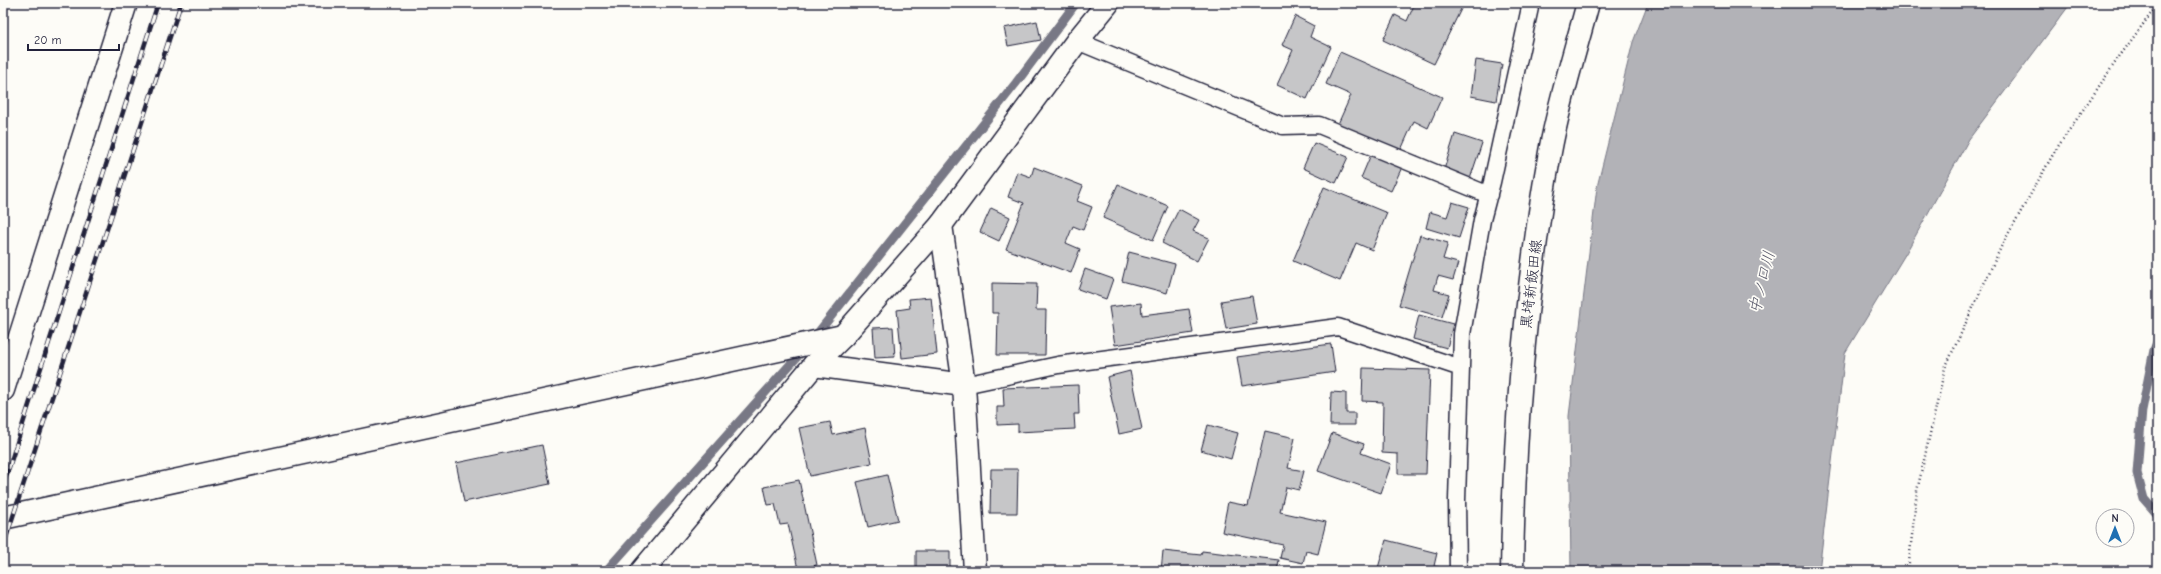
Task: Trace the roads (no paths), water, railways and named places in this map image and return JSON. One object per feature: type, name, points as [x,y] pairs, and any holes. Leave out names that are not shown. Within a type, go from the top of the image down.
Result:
[{"type":"street","points":[[3,390],[126,3]]},
{"type":"street","name":"黒埼新飯田線","points":[[1512,571],[1523,359],[1533,261],[1550,151],[1588,3]]},
{"type":"street","points":[[642,571],[814,365],[843,336],[941,225],[1077,41],[1106,5]]},
{"type":"street","points":[[941,225],[964,385],[975,571]]},
{"type":"street","points":[[3,518],[843,336]]},
{"type":"street","points":[[814,365],[964,385]]},
{"type":"lane","points":[[1458,571],[1457,500],[1462,334],[1482,220],[1489,195],[1531,3]]},
{"type":"lane","points":[[1077,41],[1283,126],[1319,125],[1489,195]]},
{"type":"lane","points":[[964,385],[1058,365],[1338,327],[1461,368]]},
{"type":"water","name":"中ノ口川","points":[[1648,3],[2071,3],[1969,139],[1906,253],[1845,353],[1819,571],[1571,571],[1569,416],[1597,187],[1633,42]]},
{"type":"waterway","points":[[813,339],[1016,83],[1076,3]]},
{"type":"waterway","points":[[2158,340],[2154,350],[2142,410],[2137,473],[2144,499],[2158,515]]},
{"type":"waterway","points":[[606,571],[805,348]]},
{"type":"railway","points":[[3,486],[158,3]]},
{"type":"railway","points":[[3,547],[181,3]]}]
